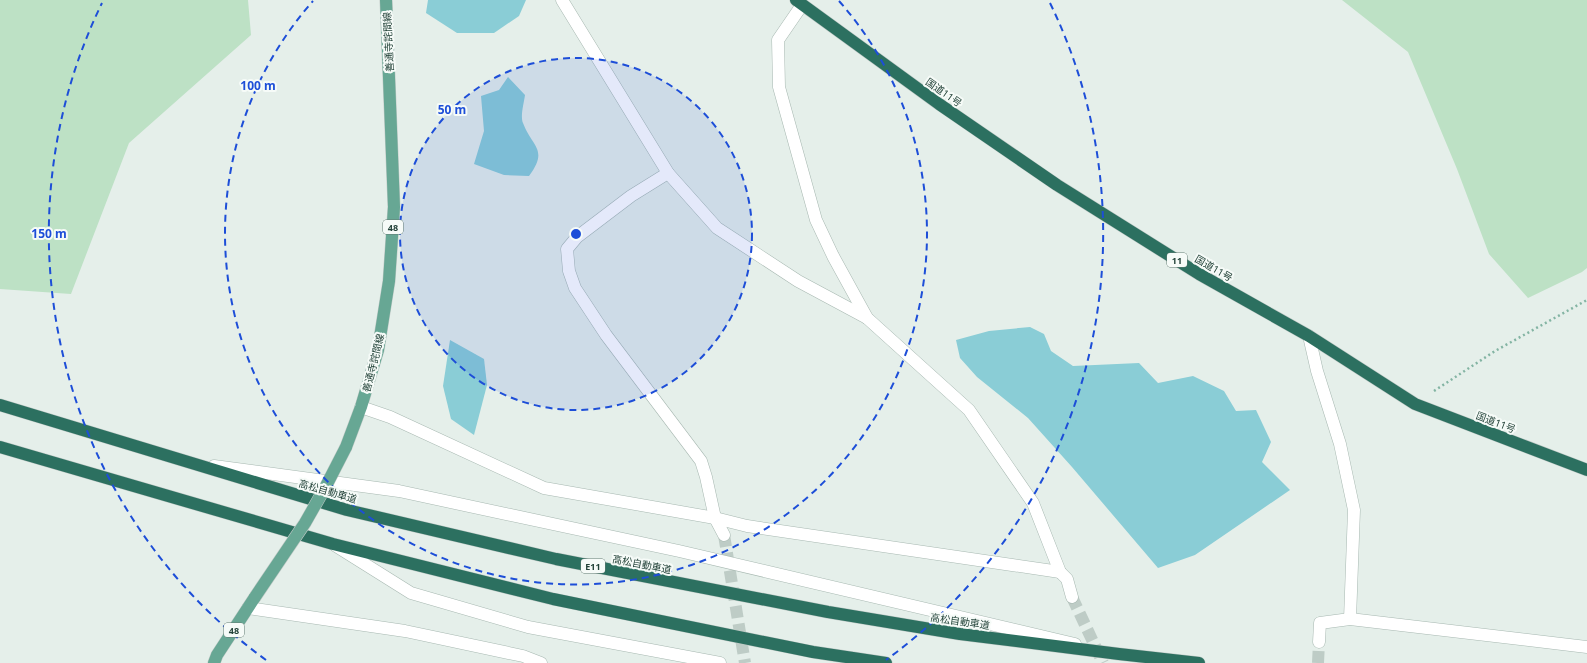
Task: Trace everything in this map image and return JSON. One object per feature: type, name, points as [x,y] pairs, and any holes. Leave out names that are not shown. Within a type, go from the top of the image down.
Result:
[{"type":"highway","name":"国道11号","points":[[799,2],[940,104],[1057,185],[1199,274],[1309,336],[1415,404],[1587,470]]},
{"type":"highway","name":"高松自動車道","points":[[0,405],[347,510],[556,559],[828,612],[960,634],[1200,663]]},
{"type":"highway","points":[[0,447],[333,544],[553,599],[813,652],[886,663]]},
{"type":"main road","name":"善通寺詫間線","points":[[214,663],[217,654],[305,523],[326,486],[346,447],[361,407],[378,350],[389,281],[394,207],[386,0]]},
{"type":"street","points":[[562,0],[668,173],[717,228],[798,281],[866,318],[969,410],[1033,503],[1060,572],[1067,579],[1072,597]]},
{"type":"street","points":[[799,2],[778,40],[779,87],[816,220],[833,256],[866,318]]},
{"type":"street","points":[[668,173],[631,196],[577,237],[567,249],[568,271],[575,288],[606,335],[700,460],[706,477],[714,518],[724,535]]},
{"type":"street","points":[[1309,336],[1317,371],[1340,444],[1354,510],[1350,619]]},
{"type":"street","points":[[361,407],[390,417],[544,488],[714,518],[747,526],[1060,572]]},
{"type":"street","points":[[191,463],[399,491],[679,551],[1119,654]]},
{"type":"street","points":[[333,544],[411,593],[528,627],[720,663]]},
{"type":"street","points":[[248,608],[405,631],[523,656],[541,663]]},
{"type":"street","points":[[1319,642],[1320,623],[1350,619],[1587,647]]},
{"type":"path","points":[[1415,404],[1495,352],[1587,300]]},
{"type":"green space","points":[[0,0],[248,0],[251,35],[129,143],[71,294],[0,289]]},
{"type":"green space","points":[[1342,0],[1587,0],[1587,268],[1582,272],[1528,298],[1489,254],[1457,169],[1408,52]]},
{"type":"water","points":[[428,0],[526,0],[519,16],[494,33],[457,33],[426,13]]},
{"type":"water","points":[[508,77],[525,95],[522,120],[537,148],[538,160],[529,176],[504,175],[474,164],[484,131],[481,96],[499,90]]},
{"type":"water","points":[[1030,327],[1044,334],[1051,351],[1073,366],[1139,363],[1158,383],[1193,376],[1224,391],[1236,411],[1256,410],[1271,442],[1262,462],[1290,490],[1195,555],[1158,568],[1028,418],[977,377],[960,358],[956,340],[989,331]]},
{"type":"water","points":[[450,340],[484,359],[487,385],[474,435],[451,419],[443,386]]},
{"type":"tunnel","points":[[724,535],[745,663]]},
{"type":"tunnel","points":[[1072,597],[1103,663]]},
{"type":"tunnel","points":[[1318,663],[1319,642]]}]
